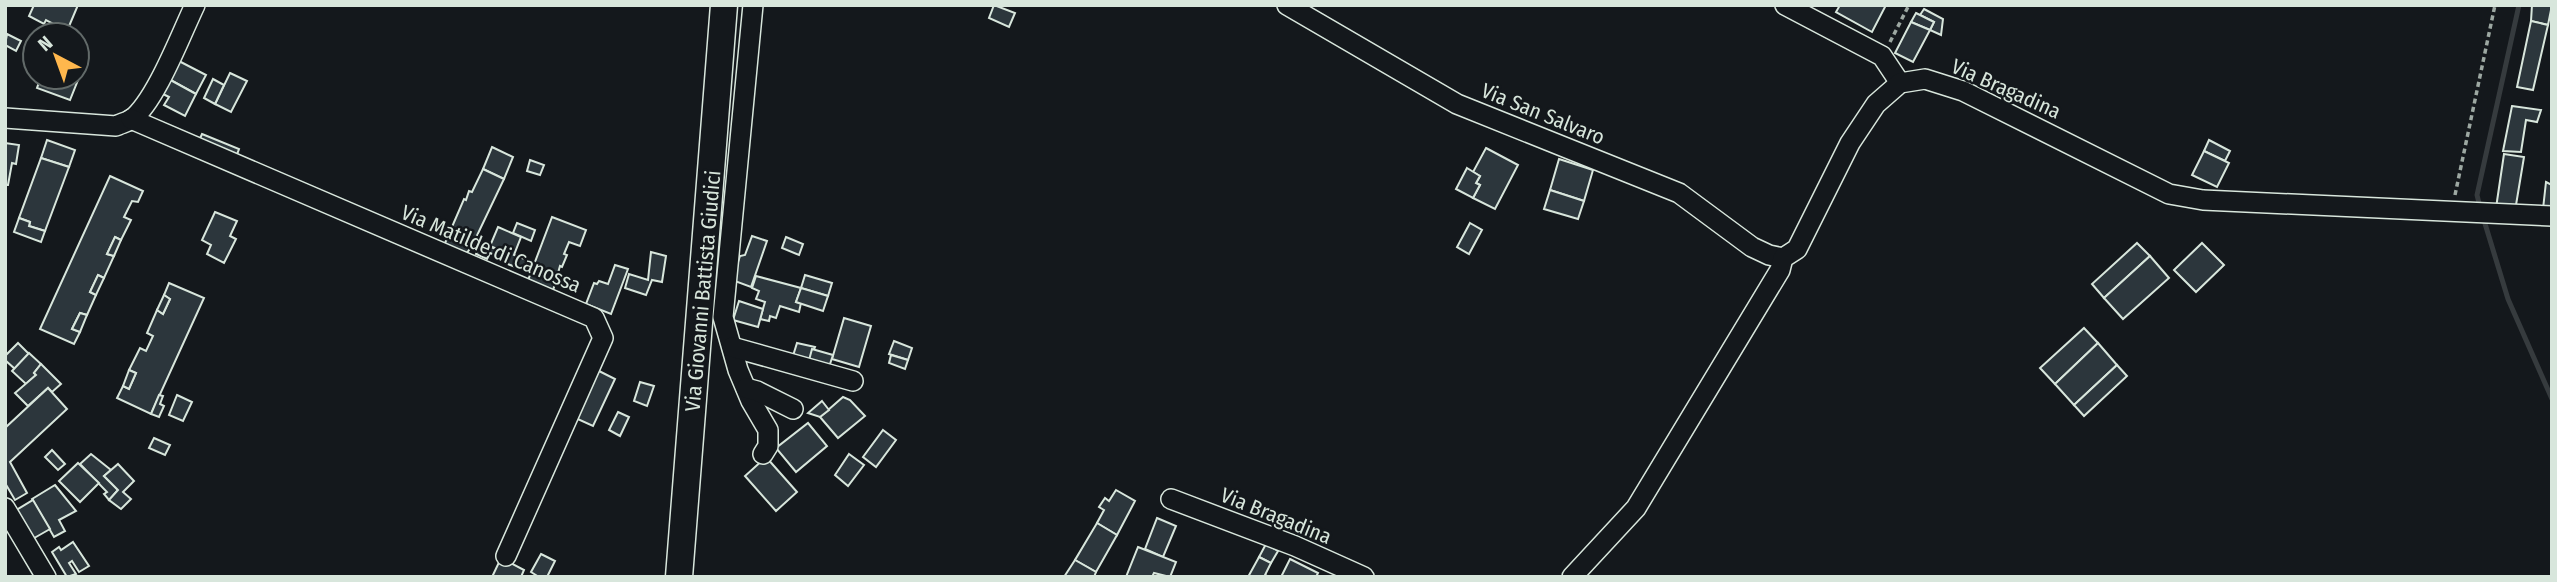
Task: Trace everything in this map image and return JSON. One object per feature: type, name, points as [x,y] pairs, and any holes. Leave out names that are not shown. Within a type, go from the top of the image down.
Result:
[{"type":"main road","name":"Via Giovanni Battista Giudici","points":[[679,577],[724,5]]},
{"type":"street","points":[[5,118],[116,126],[131,120],[155,87],[195,5]]},
{"type":"street","points":[[753,5],[723,317],[746,388],[768,429],[768,446],[763,454]]},
{"type":"street","name":"Via San Salvaro","points":[[1287,5],[1457,104],[1679,193],[1752,247],[1783,258]]},
{"type":"street","points":[[1572,577],[1636,508],[1780,270],[1783,258],[1797,249],[1850,144],[1876,104],[1900,83],[1882,56],[1785,5]]},
{"type":"street","name":"Via Bragadina","points":[[1900,83],[1924,79],[1963,91],[2169,194],[2203,200],[2552,216]]},
{"type":"street","name":"Via Matilde di Canossa","points":[[131,120],[594,318],[603,338],[506,556]]},
{"type":"street","points":[[732,346],[853,380]]},
{"type":"street","points":[[746,388],[793,409]]},
{"type":"street","name":"Via Bragadina","points":[[1171,499],[1295,546],[1364,577]]},
{"type":"street","points":[[5,508],[46,577]]},
{"type":"path","points":[[1882,56],[1909,5]]},
{"type":"path","points":[[2452,211],[2459,166],[2495,5]]},
{"type":"building","points":[[34,5],[78,5],[71,21],[38,21],[29,16]]},
{"type":"building","points":[[994,5],[1015,13],[1009,27],[989,18]]},
{"type":"building","points":[[1840,5],[1886,5],[1872,32],[1836,12]]},
{"type":"building","points":[[2532,5],[2552,5],[2548,25],[2531,21]]},
{"type":"building","points":[[1924,9],[1943,19],[1941,35],[1930,30],[1934,22],[1920,15]]},
{"type":"building","points":[[1916,13],[1934,22],[1930,30],[1911,22]]},
{"type":"building","points":[[2531,21],[2548,25],[2533,90],[2517,87]]},
{"type":"building","points":[[1911,22],[1930,30],[1913,62],[1895,53]]},
{"type":"building","points":[[7,34],[21,41],[16,51],[5,45]]},
{"type":"building","points":[[175,59],[206,75],[196,94],[165,77]]},
{"type":"building","points":[[230,73],[247,81],[231,112],[215,104]]},
{"type":"building","points":[[165,77],[196,94],[185,116],[164,105],[169,97],[157,91]]},
{"type":"building","points":[[213,79],[224,85],[215,104],[204,98]]},
{"type":"building","points":[[45,91],[74,91],[70,100]]},
{"type":"building","points":[[2512,106],[2541,110],[2537,122],[2526,120],[2521,152],[2503,151]]},
{"type":"building","points":[[202,134],[239,149],[235,160],[197,145]]},
{"type":"building","points":[[47,140],[75,150],[69,167],[41,158]]},
{"type":"building","points":[[2209,140],[2230,151],[2225,161],[2204,151]]},
{"type":"building","points":[[5,143],[19,145],[16,164],[12,163],[8,185],[5,185]]},
{"type":"building","points":[[492,147],[513,157],[504,179],[483,169]]},
{"type":"building","points":[[1486,148],[1518,165],[1495,209],[1473,198],[1480,185],[1476,183],[1480,176],[1473,172]]},
{"type":"building","points":[[2204,151],[2229,163],[2217,187],[2192,175]]},
{"type":"building","points":[[2504,154],[2524,157],[2515,211],[2496,208]]},
{"type":"building","points":[[41,158],[69,167],[45,231],[29,226],[30,222],[19,218]]},
{"type":"building","points":[[1559,159],[1593,170],[1584,201],[1550,190]]},
{"type":"building","points":[[530,160],[544,165],[540,175],[527,171]]},
{"type":"building","points":[[1467,168],[1480,176],[1476,183],[1480,185],[1473,198],[1456,189]]},
{"type":"building","points":[[483,169],[504,179],[472,246],[463,258],[442,250],[464,199],[466,200],[469,191],[472,192]]},
{"type":"building","points":[[110,176],[143,191],[138,202],[132,201],[124,217],[131,220],[121,240],[115,237],[107,254],[114,256],[104,278],[98,275],[90,292],[96,295],[87,315],[80,313],[72,329],[80,332],[74,344],[40,329]]},
{"type":"building","points":[[2546,182],[2552,185],[2552,210],[2543,209]]},
{"type":"building","points":[[1550,190],[1584,201],[1578,219],[1544,209]]},
{"type":"building","points":[[215,212],[237,221],[230,236],[236,239],[224,263],[207,254],[211,245],[202,240]]},
{"type":"building","points":[[552,217],[586,230],[580,246],[569,242],[564,254],[567,255],[562,267],[560,266],[552,294],[527,283]]},
{"type":"building","points":[[19,218],[30,222],[29,226],[45,231],[41,242],[14,232]]},
{"type":"building","points":[[517,223],[535,230],[531,241],[513,233]]},
{"type":"building","points":[[1470,223],[1482,230],[1469,254],[1457,247]]},
{"type":"building","points":[[498,227],[521,237],[514,255],[527,260],[523,270],[505,263],[509,254],[490,246]]},
{"type":"building","points":[[752,236],[767,241],[751,287],[732,280],[740,256],[745,255]]},
{"type":"building","points":[[115,237],[121,240],[114,256],[107,254]]},
{"type":"building","points":[[786,237],[803,244],[799,255],[782,248]]},
{"type":"building","points":[[481,243],[501,251],[498,256],[490,253],[487,259],[476,254]]},
{"type":"building","points":[[2137,243],[2150,256],[2104,298],[2092,284]]},
{"type":"building","points":[[2202,243],[2224,265],[2196,292],[2174,270]]},
{"type":"building","points":[[651,252],[666,256],[662,282],[652,280],[646,295],[625,288],[629,274],[648,280]]},
{"type":"building","points":[[2150,256],[2169,278],[2123,319],[2104,298]]},
{"type":"building","points":[[615,265],[628,269],[611,314],[586,304],[594,283],[599,281],[608,284]]},
{"type":"building","points":[[98,275],[104,278],[96,295],[90,292]]},
{"type":"building","points":[[805,275],[832,283],[828,296],[801,288]]},
{"type":"building","points":[[756,276],[801,288],[796,302],[801,303],[799,312],[780,306],[776,318],[770,316],[769,321],[760,319],[765,302],[756,299],[759,291],[752,288]]},
{"type":"building","points":[[169,283],[204,298],[151,414],[117,398],[123,386],[129,389],[136,373],[129,370],[140,348],[146,351],[153,336],[147,333],[157,310],[163,314],[170,299],[164,295]]},
{"type":"building","points":[[801,288],[828,296],[823,311],[796,302]]},
{"type":"building","points":[[164,295],[170,299],[163,314],[157,310]]},
{"type":"building","points":[[739,301],[763,309],[758,327],[733,320]]},
{"type":"building","points":[[80,313],[87,315],[80,332],[72,329]]},
{"type":"building","points":[[844,318],[871,326],[859,367],[832,359]]},
{"type":"building","points":[[2084,328],[2098,343],[2055,384],[2040,368]]},
{"type":"building","points":[[894,341],[912,348],[908,360],[889,354]]},
{"type":"building","points":[[18,343],[29,354],[15,369],[5,360],[5,356]]},
{"type":"building","points":[[797,343],[815,347],[808,364],[792,359]]},
{"type":"building","points":[[2098,343],[2117,365],[2074,405],[2055,384]]},
{"type":"building","points":[[812,349],[833,355],[828,370],[808,364]]},
{"type":"building","points":[[29,353],[41,364],[34,373],[36,375],[26,384],[12,371]]},
{"type":"building","points":[[891,355],[908,360],[905,369],[889,363]]},
{"type":"building","points":[[41,364],[61,384],[52,392],[48,388],[28,406],[15,393],[36,375],[34,373]]},
{"type":"building","points":[[2117,365],[2127,376],[2084,416],[2074,405]]},
{"type":"building","points":[[593,368],[615,379],[593,426],[571,416]]},
{"type":"building","points":[[129,370],[136,373],[129,389],[123,386]]},
{"type":"building","points":[[640,382],[654,386],[647,406],[634,401]]},
{"type":"building","points":[[48,388],[67,409],[10,462],[27,493],[15,500],[5,483],[5,428]]},
{"type":"building","points":[[159,395],[163,396],[160,404],[164,406],[159,417],[151,414]]},
{"type":"building","points":[[177,395],[192,402],[183,421],[169,415]]},
{"type":"building","points":[[843,397],[850,400],[865,416],[838,438],[820,417]]},
{"type":"building","points":[[822,401],[829,410],[820,417],[808,413]]},
{"type":"building","points":[[618,412],[629,417],[620,436],[609,430]]},
{"type":"building","points":[[808,423],[827,446],[796,472],[776,448]]},
{"type":"building","points":[[883,430],[896,440],[876,467],[863,457]]},
{"type":"building","points":[[154,438],[170,445],[165,455],[149,448]]},
{"type":"building","points":[[52,450],[65,464],[58,470],[45,457]]},
{"type":"building","points":[[91,454],[111,470],[104,476],[118,490],[109,500],[104,494],[107,492],[80,464]]},
{"type":"building","points":[[849,454],[864,465],[848,486],[835,475]]},
{"type":"building","points":[[766,457],[797,492],[776,511],[745,476]]},
{"type":"building","points":[[78,463],[99,483],[80,502],[59,481]]},
{"type":"building","points":[[118,464],[134,481],[123,492],[131,499],[121,509],[109,500],[118,490],[104,476]]},
{"type":"building","points":[[55,485],[76,511],[59,520],[65,531],[54,537],[32,499]]},
{"type":"building","points":[[1116,490],[1135,501],[1117,535],[1097,523],[1104,510],[1099,507],[1105,498],[1109,501]]},
{"type":"building","points":[[33,500],[50,529],[29,541],[13,512]]},
{"type":"building","points":[[1157,518],[1176,526],[1163,557],[1145,549]]},
{"type":"building","points":[[1097,523],[1117,535],[1096,572],[1075,560]]},
{"type":"building","points":[[73,542],[89,566],[79,572],[72,561],[69,563],[76,574],[67,577],[52,552]]},
{"type":"building","points":[[1266,544],[1278,551],[1271,563],[1259,557]]},
{"type":"building","points":[[1138,547],[1176,562],[1170,577],[1154,573],[1152,577],[1126,577]]},
{"type":"building","points":[[541,554],[555,561],[547,577],[539,577],[531,572]]},
{"type":"building","points":[[1259,557],[1271,563],[1265,575],[1269,577],[1248,577]]},
{"type":"building","points":[[501,558],[524,570],[521,577],[492,577]]},
{"type":"building","points":[[1290,559],[1318,573],[1316,577],[1281,577]]},
{"type":"building","points":[[1075,560],[1096,572],[1094,577],[1064,577]]},
{"type":"waterway","points":[[2480,207],[2477,195],[2519,5]]},
{"type":"waterway","points":[[2483,217],[2508,299],[2552,399]]}]
